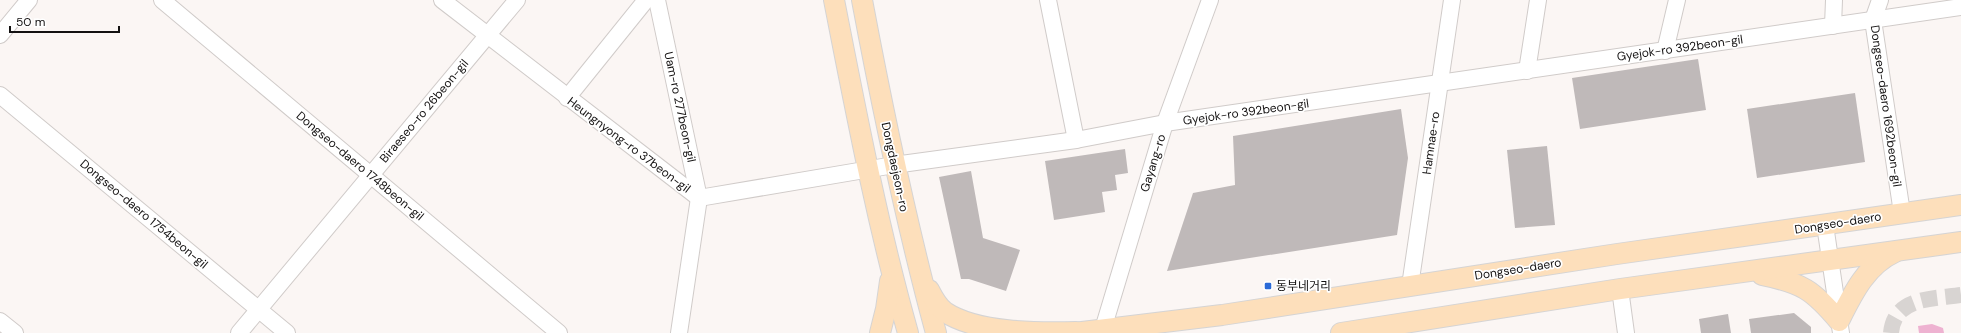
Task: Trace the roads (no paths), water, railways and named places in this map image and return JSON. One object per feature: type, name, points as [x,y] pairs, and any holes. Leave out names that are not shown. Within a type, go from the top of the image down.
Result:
[{"type":"main road","points":[[834,0],[867,170],[891,273],[908,333]]},
{"type":"main road","name":"Dongdaejeon-ro","points":[[862,0],[894,165],[918,268],[936,333]]},
{"type":"main road","name":"Dongseo-daero","points":[[918,268],[938,305],[956,320],[990,330],[1027,333],[1075,333],[1222,315],[1961,205]]},
{"type":"main road","points":[[1341,333],[1620,289],[1961,242]]},
{"type":"main road","points":[[1745,271],[1789,280],[1806,289],[1840,327],[1858,284],[1885,257],[1898,251]]},
{"type":"main road","points":[[880,333],[886,309],[891,273]]},
{"type":"street","points":[[0,35],[29,0]]},
{"type":"street","name":"Dongseo-daero 1748beon-gil","points":[[162,0],[559,333]]},
{"type":"street","name":"Heungnyong-ro 37beon-gil","points":[[442,0],[566,98],[699,198],[894,165]]},
{"type":"street","name":"Biraeseo-ro 26beon-gil","points":[[240,333],[517,0]]},
{"type":"street","points":[[566,98],[646,0]]},
{"type":"street","name":"Uam-ro 277beon-gil","points":[[657,0],[699,198],[679,333]]},
{"type":"street","points":[[1048,0],[1076,140]]},
{"type":"street","name":"Gayang-ro","points":[[1103,329],[1165,123],[1210,0]]},
{"type":"street","name":"Hamnae-ro","points":[[1410,286],[1452,0]]},
{"type":"street","points":[[1527,71],[1538,0]]},
{"type":"street","points":[[1665,51],[1677,0]]},
{"type":"street","points":[[1833,26],[1834,0]]},
{"type":"street","name":"Dongseo-daero 1692beon-gil","points":[[1880,0],[1873,20],[1902,213]]},
{"type":"street","name":"Gyejok-ro 392beon-gil","points":[[894,165],[1076,140],[1165,123],[1961,7]]},
{"type":"street","name":"Dongseo-daero 1754beon-gil","points":[[0,96],[287,333]]},
{"type":"street","points":[[1825,225],[1840,327]]},
{"type":"street","points":[[1620,289],[1626,333]]},
{"type":"street","points":[[0,321],[15,333]]},
{"type":"tunnel","points":[[1891,333],[1894,321],[1899,312],[1907,306],[1927,299],[1961,295]]},
{"type":"place","name":"동부네거리","points":[[1268,286]]}]
